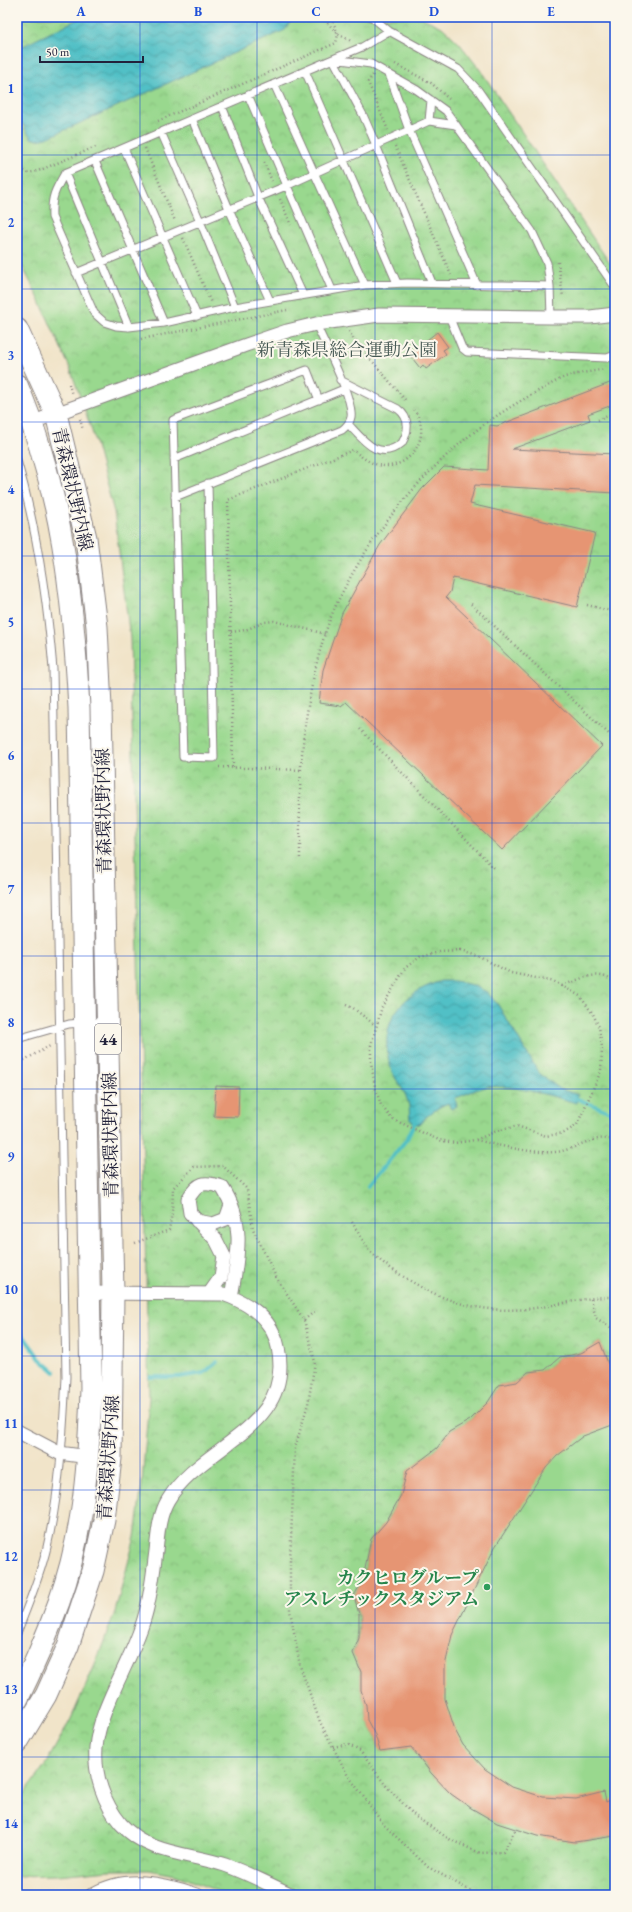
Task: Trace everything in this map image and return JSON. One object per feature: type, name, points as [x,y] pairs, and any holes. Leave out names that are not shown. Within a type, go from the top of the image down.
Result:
[{"type":"main road","name":"青森環状野内線","points":[[17,329],[56,414],[86,538],[98,627],[113,1293],[111,1458],[104,1520],[93,1571],[68,1646],[46,1695],[17,1743]]},
{"type":"main road","name":"青森環状野内線","points":[[17,385],[33,422],[49,478],[64,548],[75,628],[79,708],[91,1388],[89,1457],[83,1502],[72,1556],[60,1600],[40,1652],[17,1700]]},
{"type":"main road","points":[[82,909],[105,908]]},
{"type":"street","points":[[33,422],[246,345],[287,331],[316,324],[380,315],[590,317],[615,314]]},
{"type":"street","points":[[209,1294],[221,1277],[224,1256],[216,1240],[190,1213],[188,1199],[195,1188],[208,1182],[222,1187],[230,1199],[240,1238],[231,1297]]},
{"type":"street","points":[[197,1221],[213,1224],[226,1218],[231,1205]]},
{"type":"street","points":[[89,1293],[222,1294],[240,1300],[256,1310],[276,1337],[280,1361],[280,1374],[276,1391],[269,1407],[257,1421],[182,1482],[168,1501],[160,1520],[151,1590],[144,1619],[131,1656],[98,1729],[96,1751],[97,1771],[102,1790],[110,1807],[121,1824],[136,1837],[157,1849],[225,1865],[292,1895]]},
{"type":"street","points":[[17,1431],[37,1443],[62,1454],[89,1457]]},
{"type":"street","points":[[92,1895],[116,1885],[136,1882],[155,1883],[197,1895]]},
{"type":"lane","points":[[372,17],[389,31],[458,69],[478,90],[615,287]]},
{"type":"lane","points":[[389,31],[362,47],[65,173],[53,193],[51,205],[52,217],[94,313],[104,322],[116,326],[129,327],[164,323],[235,307],[365,285],[432,283],[550,286]]},
{"type":"lane","points":[[333,59],[371,64],[431,100],[446,111],[532,230],[547,263],[550,286],[551,317]]},
{"type":"lane","points":[[333,59],[363,115],[432,283]]},
{"type":"lane","points":[[305,71],[398,283]]},
{"type":"lane","points":[[389,74],[409,130],[477,285]]},
{"type":"lane","points":[[274,84],[365,285]]},
{"type":"lane","points":[[248,95],[332,290]]},
{"type":"lane","points":[[428,121],[431,100]]},
{"type":"lane","points":[[222,106],[258,197],[303,295]]},
{"type":"lane","points":[[192,119],[229,209],[270,301]]},
{"type":"lane","points":[[76,273],[286,186],[428,121],[456,125]]},
{"type":"lane","points":[[160,132],[200,221],[235,307]]},
{"type":"lane","points":[[124,148],[196,316]]},
{"type":"lane","points":[[95,160],[164,323]]},
{"type":"lane","points":[[65,173],[129,327]]},
{"type":"lane","points":[[449,316],[462,348],[467,352],[607,358],[615,355]]},
{"type":"lane","points":[[175,496],[342,430],[349,424],[351,417],[350,406],[316,324]]},
{"type":"lane","points":[[208,483],[214,758],[183,756],[173,420],[307,370],[319,400]]},
{"type":"lane","points":[[340,380],[404,413],[408,426],[402,443],[390,451],[376,450],[368,445],[349,424]]},
{"type":"lane","points":[[174,460],[344,389]]},
{"type":"lane","points":[[17,460],[29,503],[41,565],[53,669],[61,1026],[66,1377],[62,1454],[55,1509],[47,1548],[34,1590],[17,1634]]},
{"type":"lane","points":[[17,1039],[61,1026],[84,1022],[107,1021]]},
{"type":"path","points":[[152,124],[336,43],[338,34],[331,17]]},
{"type":"path","points":[[378,68],[368,82],[450,273],[451,284]]},
{"type":"path","points":[[17,167],[28,173],[38,171],[102,145]]},
{"type":"path","points":[[141,339],[291,309]]},
{"type":"path","points":[[344,320],[352,337],[406,401]]},
{"type":"path","points":[[300,858],[301,770],[307,709],[326,634],[337,602],[359,562],[385,523],[414,487],[440,461],[473,433],[528,396],[565,377],[611,368]]},
{"type":"path","points":[[233,767],[228,500],[353,450],[375,464],[386,466],[399,464],[411,455],[420,442],[421,424],[411,407]]},
{"type":"path","points":[[598,420],[615,413]]},
{"type":"path","points":[[471,604],[609,734],[615,728]]},
{"type":"path","points":[[587,605],[615,612]]},
{"type":"path","points":[[231,632],[245,630],[265,622],[274,621],[326,634]]},
{"type":"path","points":[[360,729],[494,868]]},
{"type":"path","points":[[218,767],[301,770]]},
{"type":"path","points":[[460,951],[478,956],[511,973],[555,982],[580,996],[593,1014],[599,1027],[602,1046],[601,1071],[577,1125],[564,1132],[546,1136],[517,1126],[497,1131],[475,1140],[455,1143],[439,1140],[392,1119],[382,1105],[376,1087],[371,1062],[371,1045],[375,1025],[382,1007],[405,968],[420,957],[440,952],[460,951]]},
{"type":"path","points":[[562,986],[590,976],[599,975],[609,977],[615,983]]},
{"type":"path","points":[[346,1005],[353,1008],[375,1025]]},
{"type":"path","points":[[17,1064],[61,1040]]},
{"type":"path","points":[[475,1140],[500,1146],[548,1153],[561,1152],[599,1138],[609,1138],[615,1141]]},
{"type":"path","points":[[135,1243],[169,1230],[172,1213],[173,1188],[194,1168],[223,1166],[247,1189],[253,1229],[276,1277],[304,1320],[315,1362],[308,1404],[295,1448],[290,1560],[290,1610],[300,1666],[320,1722],[347,1774],[384,1825],[428,1867],[478,1895]]},
{"type":"path","points":[[352,1222],[372,1252],[397,1272],[437,1296],[457,1303],[501,1310],[615,1297]]},
{"type":"path","points":[[591,1299],[596,1318],[615,1330]]},
{"type":"path","points":[[304,1320],[314,1312]]},
{"type":"path","points":[[333,1747],[347,1744],[360,1751],[387,1787],[416,1817],[451,1840],[480,1853],[503,1852],[516,1829]]},
{"type":"green space","name":"新青森県総合運動公園","points":[[17,17],[421,17],[442,27],[459,43],[481,71],[615,271],[615,1895],[228,1895],[176,1875],[149,1870],[109,1870],[58,1875],[17,1876],[17,1804],[45,1765],[70,1721],[95,1665],[115,1612],[135,1537],[142,1484],[149,1397],[130,638],[114,512],[92,431],[70,368],[38,297],[17,256]]},
{"type":"green space","name":"カクヒログループ アスレチックスタジアム","points":[[600,1342],[611,1371],[615,1371],[615,1836],[575,1842],[497,1823],[471,1808],[451,1794],[431,1773],[411,1747],[380,1751],[375,1735],[367,1720],[366,1705],[361,1690],[361,1672],[353,1653],[356,1645],[359,1625],[358,1611],[354,1596],[363,1578],[371,1539],[386,1522],[401,1495],[407,1471],[437,1448],[449,1432],[470,1420],[488,1402],[499,1385],[517,1382],[528,1372],[545,1370],[560,1357],[581,1353]]},
{"type":"water","points":[[82,17],[291,17],[291,21],[285,30],[47,138],[37,140],[31,138],[17,115],[17,49]]},
{"type":"water","points":[[441,981],[455,981],[472,985],[487,992],[498,1005],[539,1073],[560,1089],[578,1095],[576,1103],[520,1089],[508,1087],[487,1087],[455,1098],[457,1106],[451,1109],[448,1103],[440,1107],[425,1118],[419,1125],[410,1120],[408,1101],[392,1071],[388,1055],[387,1040],[389,1027],[394,1014],[413,994]]},
{"type":"building","points":[[437,332],[448,347],[443,350],[446,354],[426,369],[423,365],[420,368],[409,354]]},
{"type":"building","points":[[615,381],[615,404],[588,414],[590,420],[512,449],[615,454],[615,493],[475,485],[470,504],[595,533],[577,607],[453,578],[450,592],[446,597],[602,746],[502,850],[346,702],[341,706],[319,703],[323,670],[342,613],[380,545],[422,489],[444,467],[488,470],[490,425],[497,426]]},
{"type":"building","points":[[216,1086],[239,1087],[238,1117],[214,1116]]},
{"type":"building","points":[[600,1342],[611,1371],[615,1371],[615,1424],[583,1436],[557,1456],[546,1468],[495,1547],[452,1635],[445,1666],[445,1699],[455,1730],[463,1745],[485,1769],[512,1787],[543,1797],[576,1799],[604,1792],[606,1802],[615,1798],[615,1836],[575,1842],[537,1836],[497,1823],[471,1808],[451,1794],[431,1773],[411,1747],[380,1751],[375,1735],[367,1720],[366,1705],[361,1690],[361,1672],[353,1653],[359,1638],[359,1614],[354,1596],[363,1579],[371,1539],[386,1522],[401,1495],[407,1471],[437,1448],[449,1432],[470,1420],[488,1402],[499,1385],[517,1382],[528,1372],[545,1370],[560,1357],[581,1353]]},
{"type":"waterway","points":[[573,1097],[615,1114]]},
{"type":"waterway","points":[[368,1186],[407,1139],[417,1118]]},
{"type":"waterway","points":[[17,1327],[40,1359],[55,1372]]},
{"type":"waterway","points":[[150,1377],[179,1377],[204,1373],[217,1362]]},
{"type":"place","name":"カクヒログループ アスレチックスタジアム","points":[[487,1587]]}]
